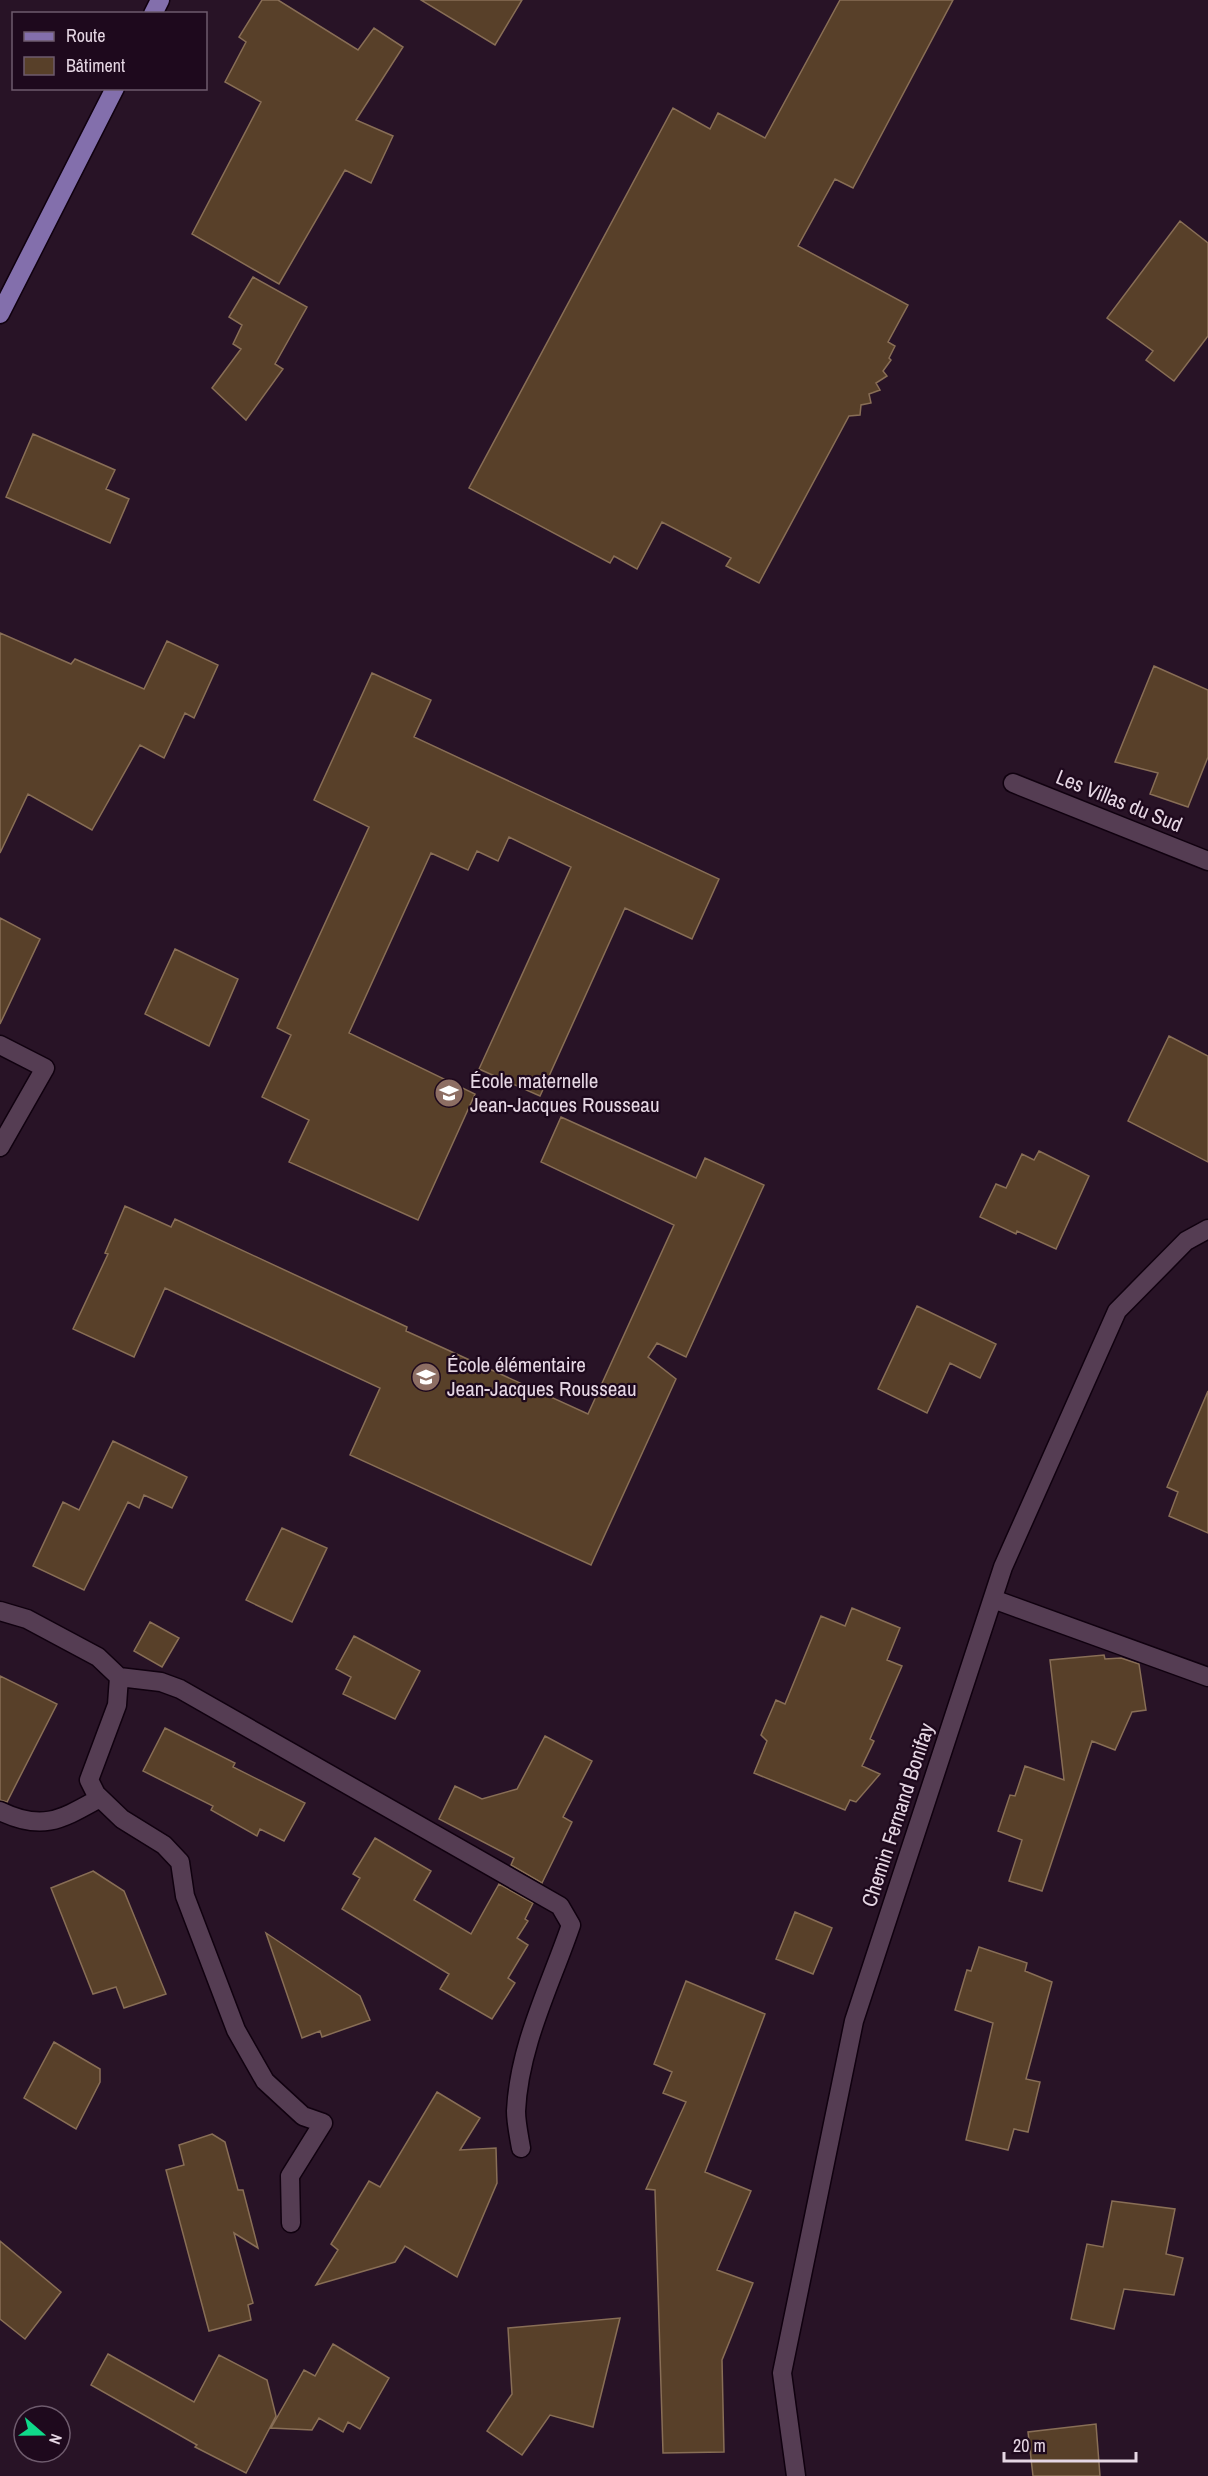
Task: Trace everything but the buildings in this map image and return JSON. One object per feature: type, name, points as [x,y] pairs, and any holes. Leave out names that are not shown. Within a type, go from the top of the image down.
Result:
[{"type":"main road","points":[[0,314],[114,90]]},
{"type":"street","name":"Les Villas du Sud","points":[[1013,783],[1208,861]]},
{"type":"street","points":[[0,1045],[45,1068],[0,1147]]},
{"type":"street","name":"Chemin Fernand Bonifay","points":[[796,2476],[782,2373],[854,2020],[1003,1567],[1117,1311],[1186,1240],[1208,1229]]},
{"type":"street","points":[[993,1599],[1208,1677]]},
{"type":"street","points":[[0,1611],[27,1619],[98,1657],[119,1677],[161,1682],[180,1689],[560,1906],[571,1925],[529,2039],[520,2075],[516,2114],[521,2148]]},
{"type":"street","points":[[119,1677],[117,1705],[88,1780],[100,1798],[122,1819],[164,1845],[180,1862],[185,1896],[236,2030],[265,2081],[303,2116],[323,2123],[290,2176],[291,2223]]},
{"type":"street","points":[[0,1811],[12,1817],[42,1823],[65,1817],[100,1798]]},
{"type":"place","name":"École maternelle Jean-Jacques Rousseau","points":[[449,1093]]},
{"type":"place","name":"École élémentaire Jean-Jacques Rousseau","points":[[426,1377]]}]
